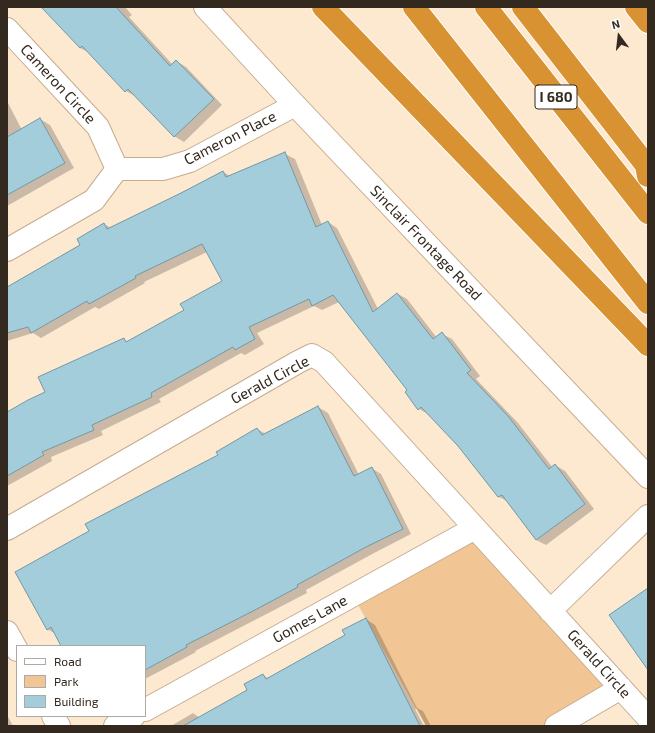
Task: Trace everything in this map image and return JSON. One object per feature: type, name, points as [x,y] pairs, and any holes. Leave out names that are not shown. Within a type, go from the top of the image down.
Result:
[{"type":"highway","points":[[322,7],[648,345]]},
{"type":"highway","points":[[414,7],[648,303]]},
{"type":"highway","name":"I 680","points":[[486,7],[648,213]]},
{"type":"highway","name":"I 680","points":[[523,7],[646,165],[648,176]]},
{"type":"highway","points":[[636,7],[648,22]]},
{"type":"street","name":"Sinclair Frontage Road","points":[[205,7],[295,105],[648,477]]},
{"type":"street","name":"Cameron Circle","points":[[7,29],[98,128],[117,169]]},
{"type":"street","name":"Cameron Place","points":[[117,169],[164,169],[190,160],[295,105]]},
{"type":"street","points":[[7,250],[94,200],[117,169]]},
{"type":"street","name":"Gerald Circle","points":[[7,529],[312,355],[324,362],[648,718]]},
{"type":"street","points":[[550,611],[648,516]]},
{"type":"street","name":"Gomes Lane","points":[[146,709],[475,528]]},
{"type":"street","points":[[7,632],[16,648]]},
{"type":"street","points":[[556,726],[621,688]]},
{"type":"street","points":[[54,717],[59,726]]},
{"type":"street","points":[[116,726],[132,717]]},
{"type":"green space","points":[[475,528],[621,688],[556,726],[426,726],[353,596]]},
{"type":"building","points":[[41,7],[116,7],[170,66],[176,60],[214,99],[174,137],[128,89],[125,92],[82,46],[80,48]]},
{"type":"building","points":[[40,118],[65,163],[7,195],[7,137]]},
{"type":"building","points":[[285,152],[316,227],[328,221],[373,312],[397,293],[433,339],[442,332],[471,370],[467,373],[508,416],[549,469],[555,464],[585,504],[536,540],[502,495],[498,497],[458,446],[421,407],[418,410],[405,392],[407,390],[333,295],[312,306],[309,299],[249,327],[255,339],[235,350],[233,347],[151,393],[152,397],[92,425],[94,430],[42,452],[44,455],[7,476],[7,412],[45,392],[38,377],[124,338],[126,342],[184,310],[180,304],[222,281],[202,244],[135,276],[136,278],[89,304],[87,301],[31,333],[28,327],[7,333],[7,287],[80,245],[77,239],[104,223],[107,229],[223,171],[226,177]]},
{"type":"building","points":[[318,406],[354,476],[372,467],[403,529],[366,547],[297,585],[298,587],[255,610],[186,645],[187,647],[146,669],[146,645],[60,645],[51,627],[47,630],[15,572],[89,531],[85,524],[218,455],[216,452],[257,428],[262,435]]},
{"type":"building","points":[[648,588],[648,670],[609,615]]},
{"type":"building","points":[[366,618],[420,726],[183,726],[247,690],[244,684],[263,674],[266,679],[345,635],[342,630]]}]
